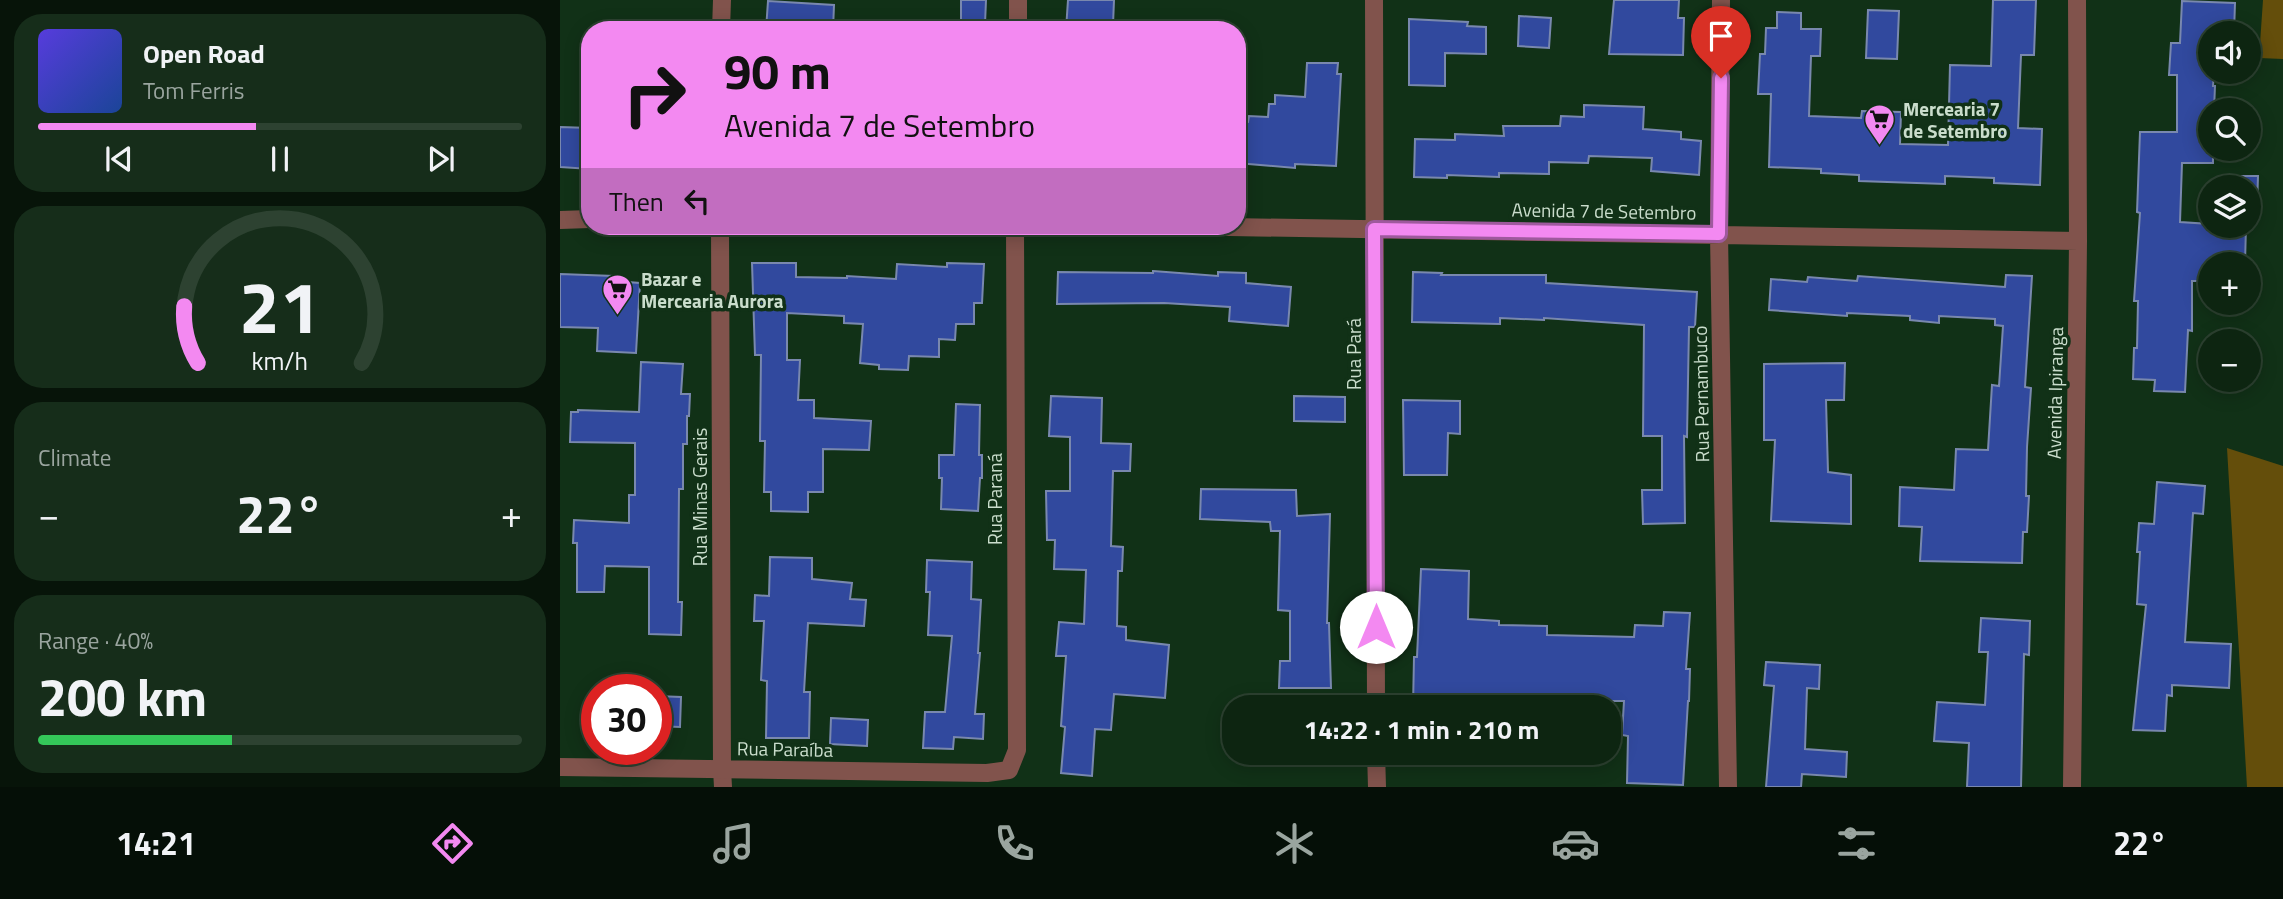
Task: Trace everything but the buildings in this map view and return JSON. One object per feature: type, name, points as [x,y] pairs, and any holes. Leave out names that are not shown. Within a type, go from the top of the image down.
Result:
[{"type":"street","points":[[721,21],[722,0]]},
{"type":"street","points":[[1018,0],[1018,21]]},
{"type":"street","name":"Rua Pará","points":[[1374,0],[1376,695]]},
{"type":"street","name":"Rua Pernambuco","points":[[1721,0],[1719,234],[1727,787]]},
{"type":"street","name":"Avenida Ipiranga","points":[[2072,787],[2078,241],[2077,0]]},
{"type":"street","points":[[560,220],[581,219]]},
{"type":"street","name":"Avenida 7 de Setembro","points":[[1246,227],[2078,241]]},
{"type":"street","name":"Rua Minas Gerais","points":[[720,235],[722,778]]},
{"type":"street","name":"Rua Paraná","points":[[1009,769],[1017,750],[1015,235]]},
{"type":"street","points":[[1376,765],[1377,787]]},
{"type":"street","name":"Rua Paraíba","points":[[560,767],[722,778],[986,773],[1009,769]]},
{"type":"shaded area","points":[[2263,0],[2283,0],[2283,59],[2261,58]]},
{"type":"shaded area","points":[[2227,448],[2283,466],[2283,787],[2247,787]]},
{"type":"place","name":"Mercearia 7 de Setembro","points":[[1880,147]]},
{"type":"place","name":"Bazar e Mercearia Aurora","points":[[618,317]]},
{"type":"route","points":[[1376,627],[1374,229],[1719,234],[1721,78]]}]
